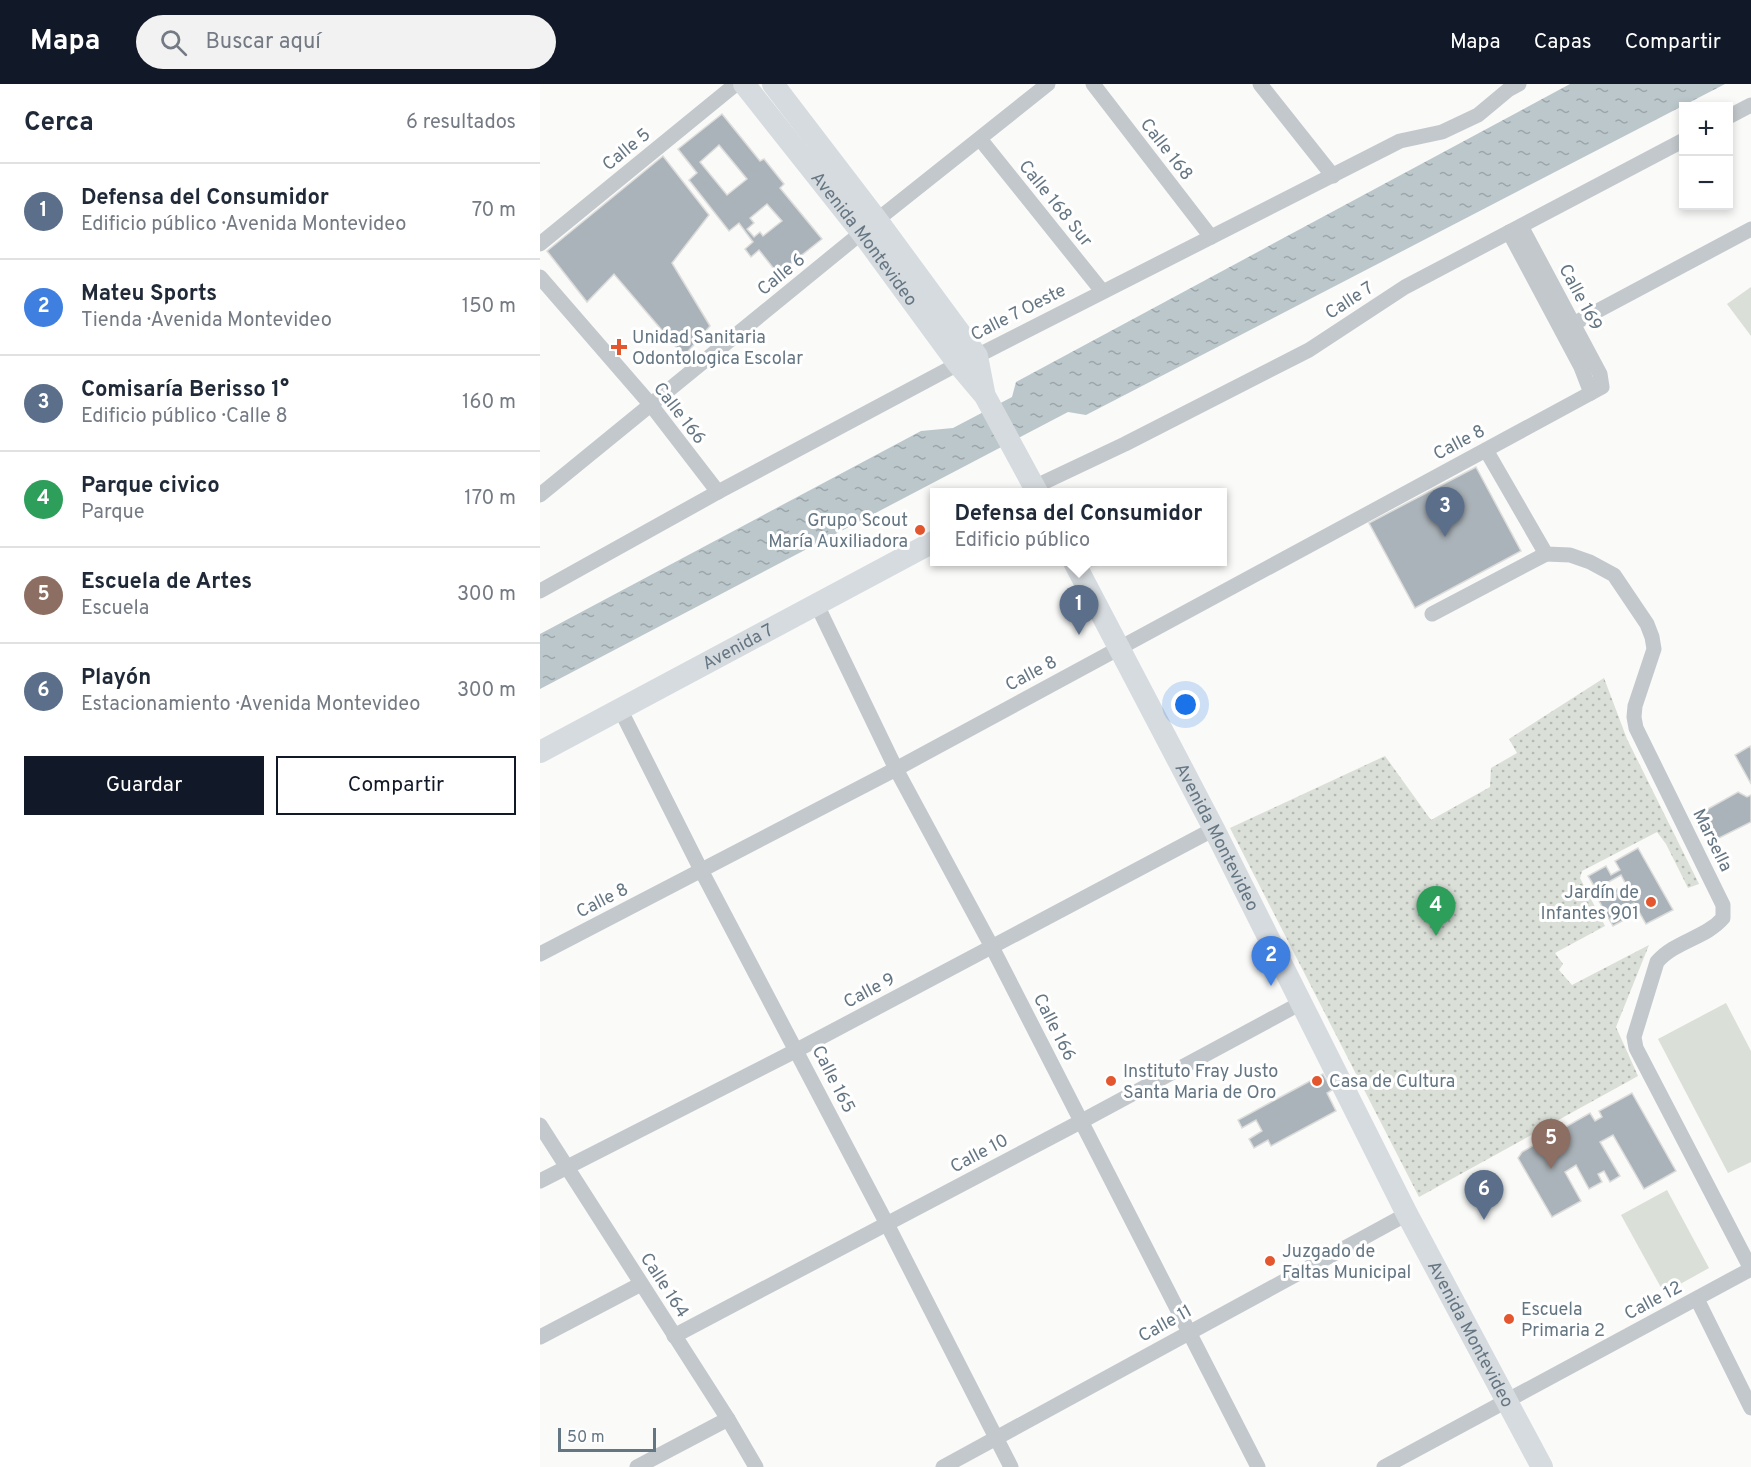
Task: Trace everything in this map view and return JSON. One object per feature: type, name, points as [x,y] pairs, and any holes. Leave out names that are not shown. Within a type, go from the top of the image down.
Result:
[{"type":"main road","name":"Avenida Montevideo","points":[[744,84],[870,226]]},
{"type":"main road","name":"Avenida Montevideo","points":[[773,84],[870,226],[967,360],[1031,488]]},
{"type":"main road","name":"Avenida 7","points":[[540,752],[930,544]]},
{"type":"main road","name":"Avenida Montevideo","points":[[1077,566],[1214,829],[1407,1214],[1542,1467]]},
{"type":"street","name":"Calle 5","points":[[540,244],[736,84]]},
{"type":"street","name":"Calle 6","points":[[540,495],[1048,84]]},
{"type":"street","name":"Calle 168","points":[[1093,84],[1212,237]]},
{"type":"street","points":[[1260,84],[1333,176]]},
{"type":"street","name":"Calle 7 Oeste","points":[[540,591],[718,492],[1102,291],[1400,141],[1442,132],[1478,115],[1511,86]]},
{"type":"street","points":[[1733,114],[1751,105]]},
{"type":"street","name":"Calle 168 Sur","points":[[980,139],[1102,291]]},
{"type":"street","name":"Calle 7","points":[[1038,488],[1309,350],[1405,287],[1679,142]]},
{"type":"street","name":"Calle 169","points":[[1515,229],[1573,324],[1600,374],[1596,390]]},
{"type":"street","name":"Calle 169","points":[[1515,229],[1581,367],[1596,390]]},
{"type":"street","points":[[1573,324],[1751,229]]},
{"type":"street","name":"Calle 166","points":[[540,277],[651,405],[718,492]]},
{"type":"street","name":"Calle 8","points":[[540,954],[896,769],[1596,390]]},
{"type":"street","points":[[1432,614],[1546,554],[1486,450]]},
{"type":"street","name":"Marsella","points":[[1546,554],[1570,555],[1590,562],[1614,575],[1647,624],[1652,637],[1654,649],[1635,706],[1636,728],[1723,905],[1723,918],[1716,926],[1665,952],[1657,962],[1634,1037],[1636,1048],[1751,1269]]},
{"type":"street","name":"Calle 166","points":[[817,605],[896,769],[992,947],[1258,1467]]},
{"type":"street","name":"Calle 165","points":[[620,709],[701,870],[797,1050],[1011,1467]]},
{"type":"street","name":"Calle 9","points":[[540,1181],[797,1050],[1214,829]]},
{"type":"street","name":"Calle 10","points":[[674,1336],[1301,1003]]},
{"type":"street","name":"Calle 164","points":[[540,1125],[728,1419],[756,1467]]},
{"type":"street","name":"Calle 11","points":[[943,1467],[1407,1214]]},
{"type":"street","name":"Calle 12","points":[[1384,1467],[1751,1269]]},
{"type":"street","points":[[540,1337],[641,1284]]},
{"type":"street","points":[[1697,1299],[1751,1407]]},
{"type":"street","points":[[637,1467],[728,1419]]},
{"type":"shaded area","points":[[1751,287],[1751,336],[1727,304]]},
{"type":"shaded area","points":[[1604,678],[1627,739],[1699,884],[1688,888],[1666,844],[1657,832],[1582,871],[1580,878],[1605,926],[1555,953],[1563,964],[1559,970],[1572,985],[1649,945],[1616,1027],[1638,1076],[1419,1197],[1230,828],[1385,756],[1431,820],[1490,787],[1491,768],[1517,753],[1509,739]]},
{"type":"shaded area","points":[[1726,1003],[1751,1051],[1751,1162],[1728,1173],[1658,1039]]},
{"type":"shaded area","points":[[1667,1190],[1709,1268],[1664,1293],[1621,1215]]},
{"type":"water","points":[[1570,84],[1725,84],[1690,102],[1679,102],[1679,108],[1086,415],[1068,412],[540,689],[540,634],[921,431],[953,428],[1012,397],[1016,382]]},
{"type":"building","points":[[722,114],[760,161],[764,159],[784,184],[780,188],[822,239],[778,274],[759,250],[751,257],[745,249],[753,242],[739,223],[729,231],[689,180],[697,173],[678,149]],"holes":[[[719,145],[747,179],[727,195],[700,162]],[[767,204],[782,221],[763,236],[760,232],[754,237],[747,229],[754,223],[750,218]]]},
{"type":"building","points":[[663,156],[709,215],[672,263],[710,326],[684,356],[614,274],[587,302],[547,251]]},
{"type":"building","points":[[1476,467],[1521,551],[1415,608],[1369,523]]},
{"type":"building","points":[[1750,746],[1751,749],[1751,784],[1735,755]]},
{"type":"building","points":[[1738,792],[1747,797],[1751,795],[1751,822],[1717,839],[1703,836],[1697,826],[1706,810]]},
{"type":"building","points":[[1638,848],[1673,910],[1646,924],[1634,903],[1628,906],[1633,915],[1613,926],[1598,899],[1617,889],[1621,895],[1629,890],[1621,875],[1596,889],[1588,876],[1606,866],[1611,875],[1620,870],[1615,861]]},
{"type":"building","points":[[1323,1074],[1332,1090],[1327,1093],[1336,1111],[1271,1146],[1268,1140],[1254,1148],[1249,1139],[1262,1131],[1256,1120],[1242,1128],[1238,1120]]},
{"type":"building","points":[[1632,1093],[1676,1171],[1644,1189],[1613,1135],[1600,1142],[1620,1176],[1610,1182],[1604,1171],[1598,1174],[1602,1182],[1589,1189],[1576,1165],[1565,1172],[1581,1201],[1552,1217],[1518,1158],[1522,1152],[1590,1113],[1595,1121],[1602,1117],[1599,1111]]},
{"type":"place","name":"Unidad Sanitaria Odontologica Escolar","points":[[619,347]]},
{"type":"place","name":"Grupo Scout María Auxiliadora","points":[[920,530]]},
{"type":"place","name":"Comisaría Berisso 1°","points":[[1445,537]]},
{"type":"place","name":"Defensa del Consumidor","points":[[1079,635]]},
{"type":"place","name":"Jardín de Infantes 901","points":[[1651,902]]},
{"type":"place","name":"Parque civico","points":[[1436,936]]},
{"type":"place","name":"Mateu Sports","points":[[1271,986]]},
{"type":"place","name":"Instituto Fray Justo Santa Maria de Oro","points":[[1111,1081]]},
{"type":"place","name":"Casa de Cultura","points":[[1317,1081]]},
{"type":"place","name":"Escuela de Artes","points":[[1551,1169]]},
{"type":"place","name":"Playón","points":[[1484,1220]]},
{"type":"place","name":"Juzgado de Faltas Municipal","points":[[1270,1261]]},
{"type":"place","name":"Escuela Primaria 2","points":[[1509,1319]]}]
